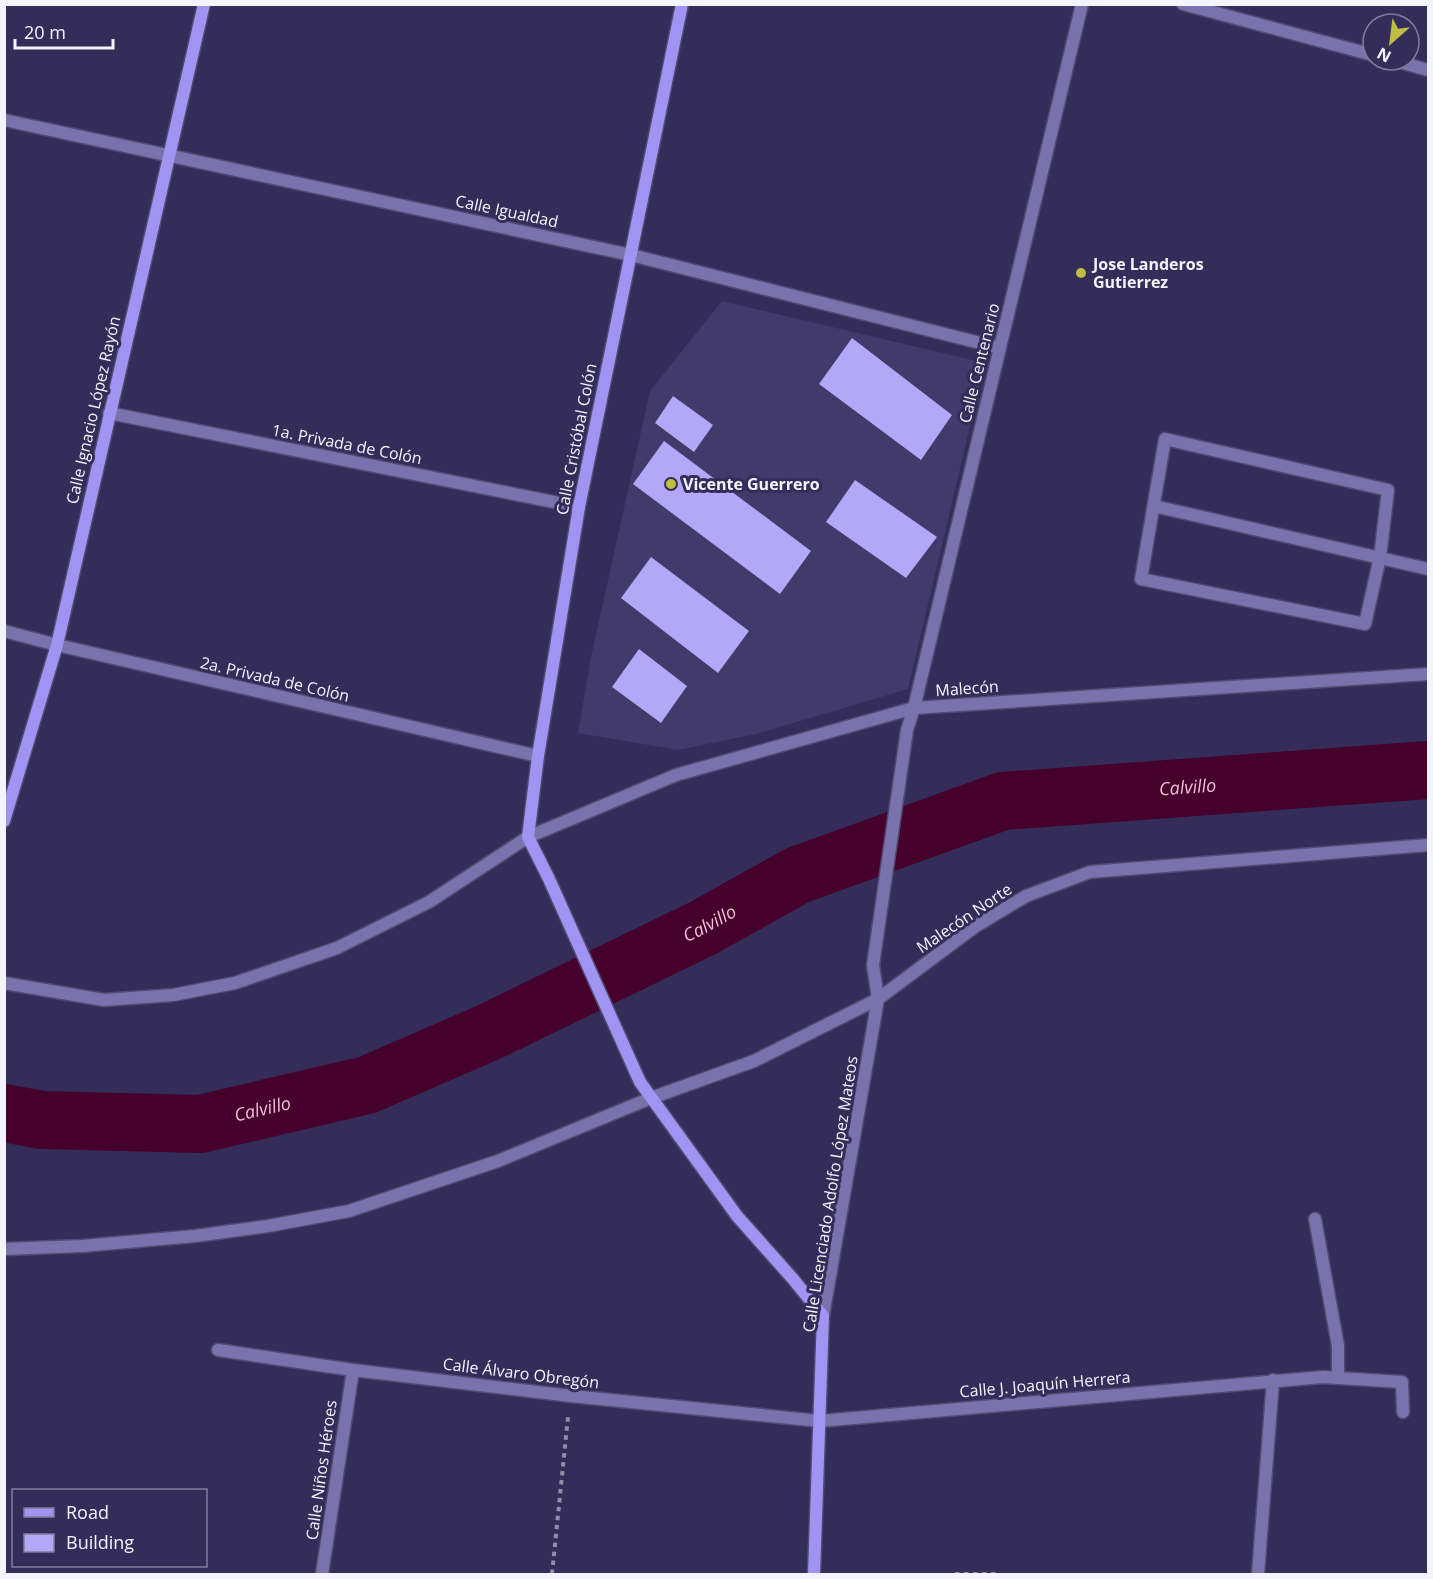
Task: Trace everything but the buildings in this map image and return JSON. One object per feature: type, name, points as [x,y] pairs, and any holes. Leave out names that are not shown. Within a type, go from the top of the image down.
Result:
[{"type":"street","name":"Calle Ignacio López Rayón","points":[[4,821],[57,645],[204,4]]},
{"type":"street","name":"Calle Cristóbal Colón","points":[[528,837],[538,756],[579,507],[681,4]]},
{"type":"street","name":"Calle Centenario","points":[[873,965],[907,730],[1082,4]]},
{"type":"street","points":[[1184,4],[1361,52]]},
{"type":"street","name":"Calle Igualdad","points":[[4,120],[631,255],[1000,348]]},
{"type":"street","name":"1a. Privada de Colón","points":[[109,413],[579,507]]},
{"type":"street","points":[[1165,439],[1388,490],[1380,557],[1365,624],[1141,579],[1165,439]]},
{"type":"street","points":[[1154,506],[1428,569]]},
{"type":"street","name":"2a. Privada de Colón","points":[[4,631],[538,756]]},
{"type":"street","name":"Malecón","points":[[4,983],[104,1000],[173,995],[235,983],[337,948],[429,902],[528,837],[676,775],[914,708],[1428,672]]},
{"type":"street","points":[[528,837],[640,1082],[737,1216],[794,1279],[823,1316]]},
{"type":"street","name":"Malecón Norte","points":[[4,1249],[82,1246],[195,1236],[268,1226],[349,1210],[498,1161],[651,1098],[754,1061],[878,999],[976,926],[1026,896],[1090,872],[1428,845]]},
{"type":"street","name":"Calle Licenciado Adolfo López Mateos","points":[[814,1575],[823,1316],[878,999],[873,965]]},
{"type":"street","points":[[1314,1219],[1338,1346],[1338,1378]]},
{"type":"street","name":"Calle Álvaro Obregón","points":[[218,1350],[353,1370],[571,1396],[820,1421]]},
{"type":"street","name":"Calle Niños Héroes","points":[[322,1575],[353,1370]]},
{"type":"street","name":"Calle J. Joaquín Herrera","points":[[820,1421],[1273,1380],[1338,1378],[1402,1382],[1403,1412]]},
{"type":"street","points":[[1258,1575],[1273,1380]]},
{"type":"path","points":[[552,1575],[571,1396]]},
{"type":"path","points":[[955,1575],[996,1575]]},
{"type":"shaded area","points":[[722,301],[985,363],[908,689],[756,734],[678,750],[578,733],[591,657],[650,391]]},
{"type":"waterway","name":"Calvillo","points":[[4,1113],[42,1120],[200,1124],[367,1085],[487,1033],[703,928],[798,875],[1003,801],[1428,770]]},
{"type":"place","name":"Jose Landeros Gutierrez","points":[[1081,273]]},
{"type":"place","name":"Vicente Guerrero","points":[[671,484]]}]
